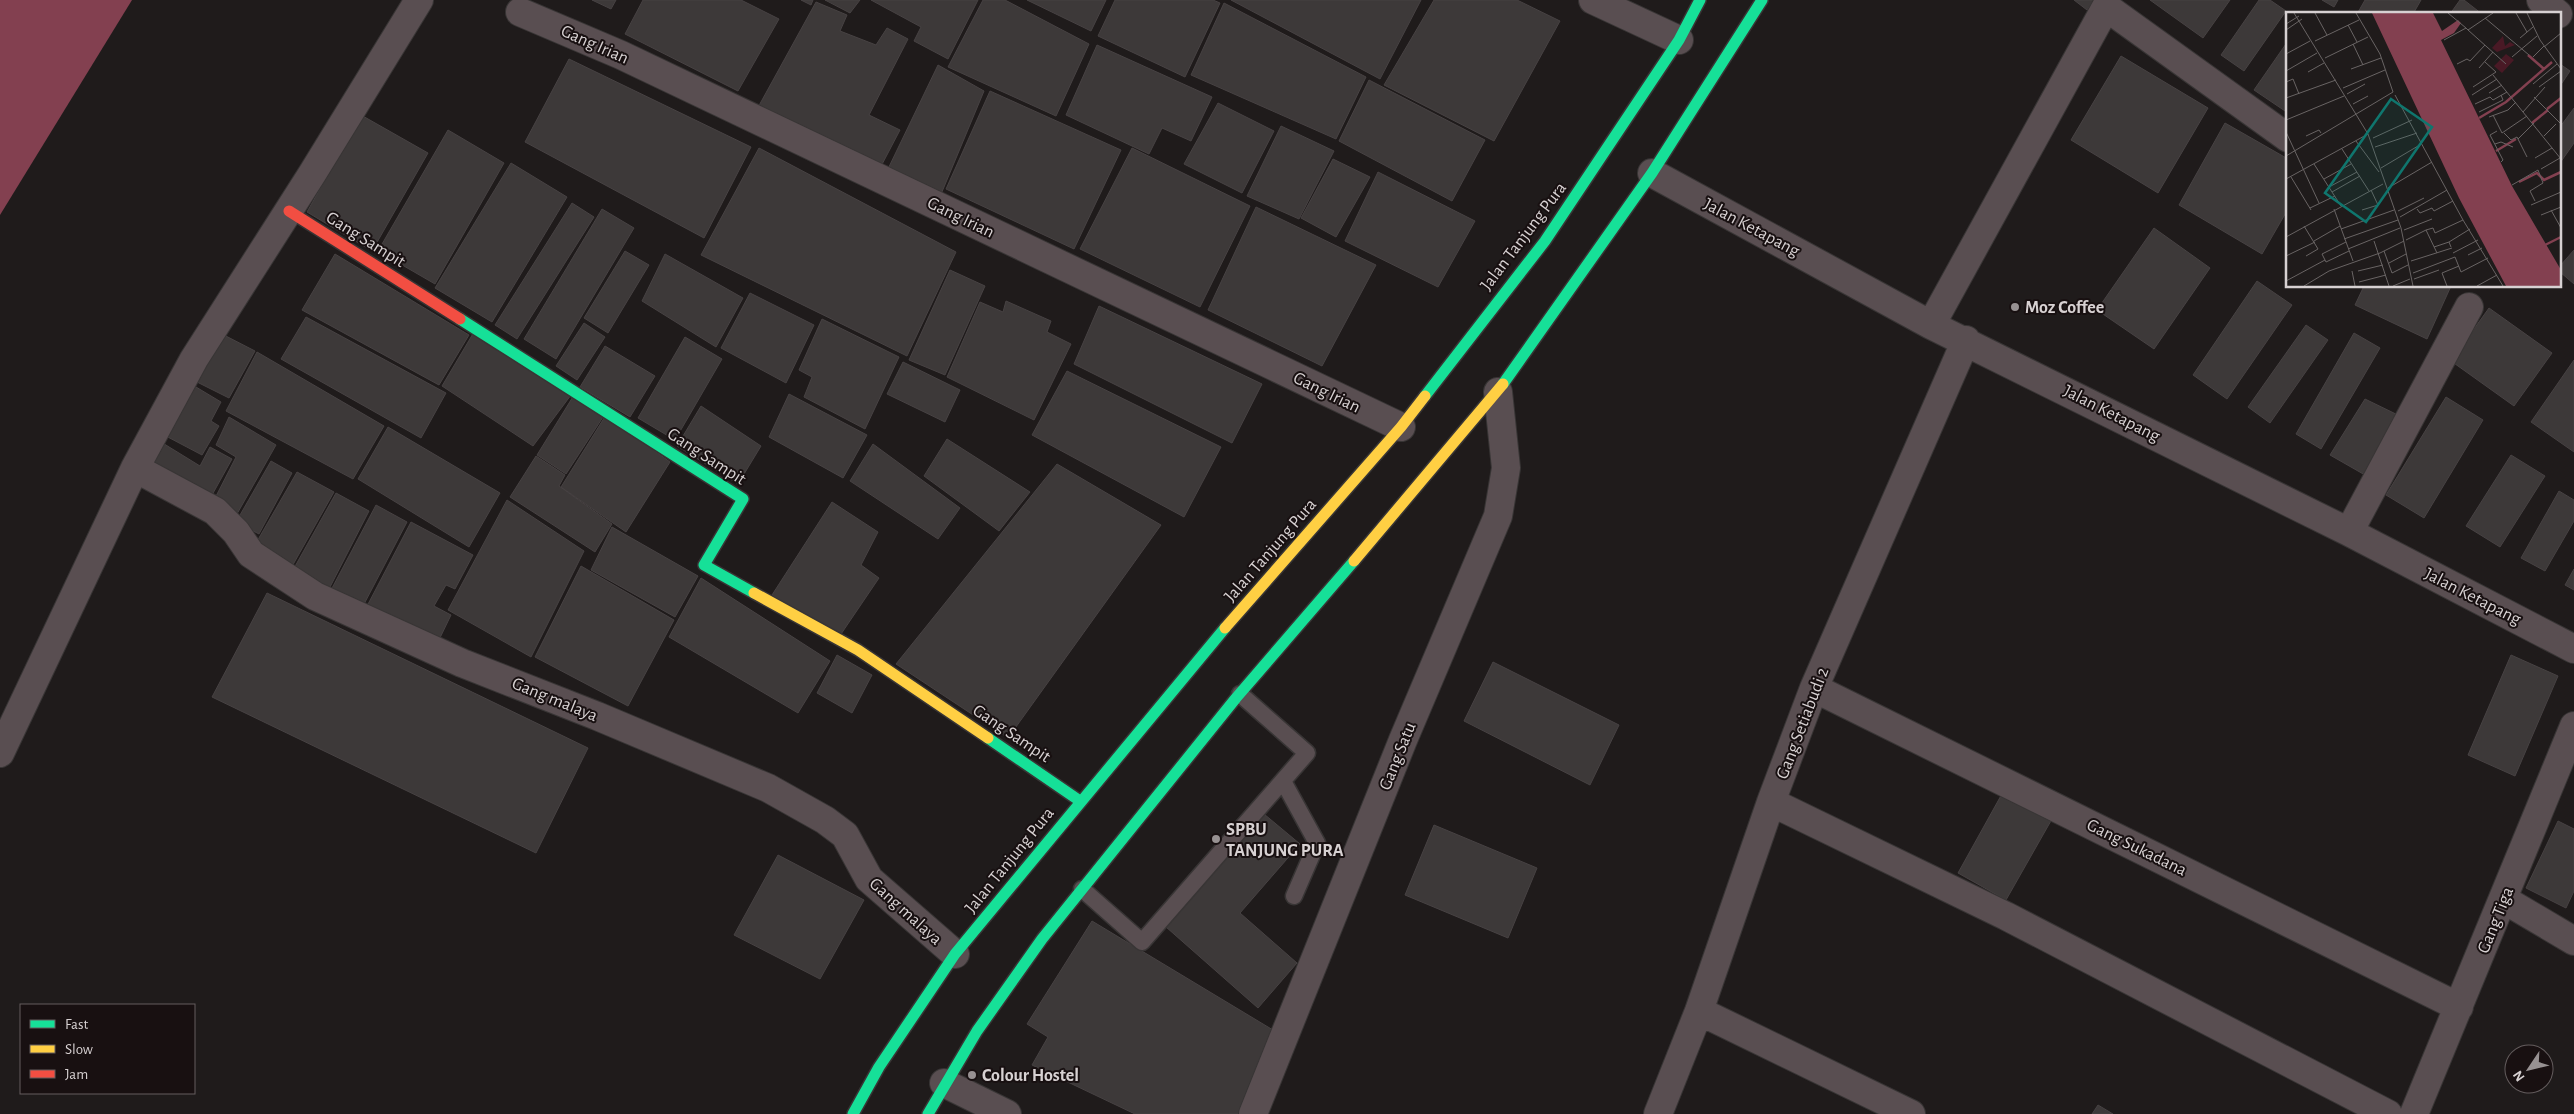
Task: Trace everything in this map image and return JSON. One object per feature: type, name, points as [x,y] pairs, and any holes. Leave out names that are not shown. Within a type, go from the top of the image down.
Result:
[{"type":"main road","name":"Jalan Tanjung Pura","points":[[854,1114],[879,1067],[955,954],[1080,800],[1220,634],[1401,427],[1545,241],[1679,40],[1700,0]]},
{"type":"main road","points":[[928,1114],[944,1083],[977,1031],[1031,954],[1082,889],[1240,694],[1498,392],[1652,173],[1762,0]]},
{"type":"main road","name":"Gang Sampit","points":[[289,211],[743,499],[704,565],[858,650],[1080,800]]},
{"type":"street","points":[[0,753],[135,468],[194,359],[289,211],[419,0]]},
{"type":"street","points":[[1593,0],[1679,40]]},
{"type":"street","points":[[2540,0],[2555,12]]},
{"type":"street","points":[[1931,325],[2106,7],[2286,137]]},
{"type":"street","name":"Gang Irian","points":[[520,12],[621,55],[1401,427]]},
{"type":"street","points":[[2562,17],[2574,26]]},
{"type":"street","name":"Jalan Ketapang","points":[[1652,173],[1931,325],[1966,340],[2349,532],[2574,649]]},
{"type":"street","points":[[2349,532],[2469,307]]},
{"type":"street","name":"Gang Setiabudi 2","points":[[1658,1114],[1699,1011],[1771,802],[1814,688],[1966,340]]},
{"type":"street","name":"Gang Satu","points":[[1253,1114],[1403,740],[1498,516],[1506,468],[1498,392]]},
{"type":"street","name":"Gang malaya","points":[[135,468],[215,511],[236,532],[251,554],[315,596],[462,662],[768,788],[825,820],[845,835],[869,879],[955,954]]},
{"type":"street","name":"Gang Sukadana","points":[[1814,688],[2459,1007]]},
{"type":"street","name":"Gang Tiga","points":[[2414,1114],[2574,726]]},
{"type":"street","points":[[1771,802],[2006,916],[2388,1114]]},
{"type":"street","points":[[2503,899],[2574,941]]},
{"type":"street","points":[[1699,1011],[1911,1114]]},
{"type":"street","points":[[944,1083],[1007,1114]]},
{"type":"lane","points":[[1082,889],[1142,942],[1307,753],[1240,694]]},
{"type":"lane","points":[[1283,781],[1317,842],[1294,896]]},
{"type":"shaded area","points":[[0,0],[132,0],[0,215]]},
{"type":"building","points":[[592,0],[616,0],[611,9]]},
{"type":"building","points":[[643,0],[741,0],[779,19],[738,91],[625,34]]},
{"type":"building","points":[[801,0],[813,0],[811,5]]},
{"type":"building","points":[[825,0],[860,0],[850,13]]},
{"type":"building","points":[[871,0],[978,0],[948,59],[914,41],[921,27]]},
{"type":"building","points":[[983,0],[1005,0],[1089,44],[1056,116],[948,67]]},
{"type":"building","points":[[1027,0],[1106,0],[1091,31]]},
{"type":"building","points":[[1115,0],[1213,0],[1220,3],[1185,77],[1098,36]]},
{"type":"building","points":[[1231,0],[1421,0],[1380,79]]},
{"type":"building","points":[[1434,0],[1517,0],[1560,21],[1494,141],[1384,85]]},
{"type":"building","points":[[2074,0],[2094,0],[2087,10]]},
{"type":"building","points":[[2150,0],[2230,0],[2203,38]]},
{"type":"building","points":[[2259,0],[2270,0],[2286,11],[2244,71],[2221,55]]},
{"type":"building","points":[[2322,0],[2338,0],[2334,7]]},
{"type":"building","points":[[2365,0],[2421,0],[2414,12],[2358,12]]},
{"type":"building","points":[[2460,0],[2464,0],[2479,12],[2451,12]]},
{"type":"building","points":[[816,2],[847,15],[840,31],[876,45],[887,28],[908,39],[869,115],[900,130],[878,172],[756,111]]},
{"type":"building","points":[[1224,3],[1366,77],[1336,139],[1191,75]]},
{"type":"building","points":[[2286,44],[2286,112],[2254,90]]},
{"type":"building","points":[[1097,45],[1212,97],[1191,141],[1162,128],[1149,154],[1066,115]]},
{"type":"building","points":[[2121,56],[2208,108],[2158,193],[2071,140]]},
{"type":"building","points":[[569,59],[751,147],[704,238],[525,142]]},
{"type":"building","points":[[938,65],[984,91],[939,199],[886,173]]},
{"type":"building","points":[[2562,65],[2570,71],[2562,83]]},
{"type":"building","points":[[1369,80],[1485,140],[1452,201],[1339,141]]},
{"type":"building","points":[[990,91],[1121,150],[1074,249],[946,189]]},
{"type":"building","points":[[1218,103],[1274,131],[1242,193],[1184,164]]},
{"type":"building","points":[[2574,108],[2574,143],[2562,160],[2562,124]]},
{"type":"building","points":[[361,115],[428,153],[372,251],[307,212]]},
{"type":"building","points":[[2225,123],[2286,158],[2286,212],[2262,254],[2179,205]]},
{"type":"building","points":[[1281,126],[1334,151],[1299,219],[1247,196]]},
{"type":"building","points":[[448,130],[504,163],[435,284],[378,251]]},
{"type":"building","points":[[759,148],[956,252],[907,356],[701,255]]},
{"type":"building","points":[[1132,148],[1250,206],[1200,307],[1080,249]]},
{"type":"building","points":[[1333,159],[1370,177],[1336,237],[1301,218]]},
{"type":"building","points":[[511,163],[567,197],[492,322],[435,288]]},
{"type":"building","points":[[1378,172],[1475,221],[1438,287],[1345,241]]},
{"type":"building","points":[[572,203],[594,217],[517,339],[495,325]]},
{"type":"building","points":[[1256,207],[1376,265],[1322,366],[1208,310]]},
{"type":"building","points":[[602,209],[634,228],[556,359],[524,339]]},
{"type":"building","points":[[2154,228],[2210,268],[2154,349],[2097,310]]},
{"type":"building","points":[[2574,250],[2574,284],[2562,274],[2562,264]]},
{"type":"building","points":[[625,251],[649,265],[608,333],[584,318]]},
{"type":"building","points":[[335,254],[469,335],[439,385],[302,310]]},
{"type":"building","points":[[665,254],[743,298],[716,347],[642,301]]},
{"type":"building","points":[[950,270],[985,286],[945,375],[909,360]]},
{"type":"building","points":[[2257,281],[2292,305],[2227,399],[2193,375]]},
{"type":"building","points":[[2363,288],[2450,288],[2427,339],[2355,305]]},
{"type":"building","points":[[750,293],[814,325],[786,383],[721,348]]},
{"type":"building","points":[[1006,301],[1051,321],[1047,332],[1071,344],[1034,420],[947,377],[980,302],[1003,312]]},
{"type":"building","points":[[1099,306],[1262,384],[1232,443],[1074,364]]},
{"type":"building","points":[[2489,308],[2552,353],[2514,406],[2451,361]]},
{"type":"building","points":[[306,317],[446,393],[421,438],[281,359]]},
{"type":"building","points":[[822,319],[899,357],[865,429],[804,397],[812,377],[799,370]]},
{"type":"building","points":[[584,323],[605,337],[577,380],[556,366]]},
{"type":"building","points":[[2306,325],[2328,340],[2270,423],[2248,407]]},
{"type":"building","points":[[474,332],[571,395],[533,446],[442,386]]},
{"type":"building","points":[[220,333],[255,351],[229,398],[193,380]]},
{"type":"building","points":[[2354,333],[2380,348],[2321,449],[2296,434]]},
{"type":"building","points":[[685,337],[722,359],[675,440],[638,418]]},
{"type":"building","points":[[605,346],[655,376],[630,417],[580,387]]},
{"type":"building","points":[[257,352],[384,426],[353,479],[226,411]]},
{"type":"building","points":[[2574,360],[2574,452],[2531,422]]},
{"type":"building","points":[[903,362],[960,390],[945,422],[887,394]]},
{"type":"building","points":[[1067,371],[1221,447],[1184,517],[1032,435]]},
{"type":"building","points":[[191,384],[221,402],[211,421],[219,426],[202,455],[164,435]]},
{"type":"building","points":[[789,394],[867,435],[843,478],[769,437]]},
{"type":"building","points":[[574,395],[605,414],[566,474],[537,455]]},
{"type":"building","points":[[2446,397],[2483,420],[2424,518],[2386,495]]},
{"type":"building","points":[[2365,399],[2402,417],[2365,475],[2330,455]]},
{"type":"building","points":[[701,406],[761,446],[738,484],[677,446]]},
{"type":"building","points":[[606,415],[670,462],[626,532],[561,487]]},
{"type":"building","points":[[229,417],[276,445],[233,521],[211,506],[236,457],[216,445]]},
{"type":"building","points":[[388,427],[500,493],[469,547],[358,479]]},
{"type":"building","points":[[947,439],[1030,492],[999,531],[924,476]]},
{"type":"building","points":[[161,442],[200,466],[210,447],[232,459],[207,504],[146,473]]},
{"type":"building","points":[[873,444],[960,508],[938,539],[850,481]]},
{"type":"building","points":[[2511,455],[2545,476],[2500,547],[2466,526]]},
{"type":"building","points":[[536,456],[565,475],[559,486],[612,524],[595,552],[510,497]]},
{"type":"building","points":[[271,461],[292,473],[259,534],[236,522]]},
{"type":"building","points":[[1057,464],[1161,525],[1008,738],[896,664]]},
{"type":"building","points":[[297,472],[334,492],[290,570],[252,550]]},
{"type":"building","points":[[2559,491],[2574,500],[2574,521],[2545,571],[2521,558]]},
{"type":"building","points":[[336,493],[369,511],[329,589],[293,570]]},
{"type":"building","points":[[507,500],[584,551],[531,657],[448,610]]},
{"type":"building","points":[[832,502],[878,532],[861,565],[879,578],[839,637],[772,595]]},
{"type":"building","points":[[376,505],[407,522],[363,606],[331,590]]},
{"type":"building","points":[[411,522],[473,555],[455,589],[446,585],[434,606],[451,615],[437,644],[366,608]]},
{"type":"building","points":[[612,527],[698,576],[675,617],[591,570]]},
{"type":"building","points":[[581,566],[674,620],[628,706],[535,657]]},
{"type":"building","points":[[2574,569],[2574,590],[2565,585]]},
{"type":"building","points":[[701,578],[830,661],[798,713],[669,637]]},
{"type":"building","points":[[267,593],[588,748],[536,853],[212,697]]},
{"type":"building","points":[[837,655],[872,675],[852,713],[817,693]]},
{"type":"building","points":[[2511,655],[2558,676],[2515,776],[2468,755]]},
{"type":"building","points":[[1493,662],[1619,725],[1590,785],[1464,721]]},
{"type":"building","points":[[2003,792],[2052,819],[2006,900],[1958,873]]},
{"type":"building","points":[[1264,814],[1300,844],[1240,913],[1297,963],[1258,1008],[1166,927]]},
{"type":"building","points":[[2558,821],[2574,829],[2574,891],[2566,908],[2526,888]]},
{"type":"building","points":[[1434,825],[1537,868],[1508,938],[1405,895]]},
{"type":"building","points":[[778,855],[864,900],[820,979],[734,935]]},
{"type":"building","points":[[1092,921],[1273,1030],[1238,1114],[1135,1114],[1032,1065],[1048,1037],[1027,1024]]},
{"type":"building","points":[[2098,1105],[2113,1114],[2092,1114]]},
{"type":"traffic: fast","points":[[1425,396],[1545,241],[1679,40],[1700,0]]},
{"type":"traffic: fast","points":[[1503,384],[1652,173],[1762,0]]},
{"type":"traffic: fast","points":[[460,319],[743,499],[704,565],[754,593]]},
{"type":"traffic: fast","points":[[928,1114],[977,1031],[1042,939],[1236,698],[1354,561]]},
{"type":"traffic: fast","points":[[853,1114],[879,1067],[955,954],[1225,628]]},
{"type":"traffic: fast","points":[[988,738],[1080,801]]},
{"type":"traffic: slow","points":[[1354,561],[1503,384]]},
{"type":"traffic: slow","points":[[1225,628],[1401,427],[1425,396]]},
{"type":"traffic: slow","points":[[754,593],[858,650],[988,738]]},
{"type":"traffic: jam","points":[[289,211],[460,319]]},
{"type":"place","name":"Moz Coffee","points":[[2015,307]]},
{"type":"place","name":"SPBU TANJUNG PURA","points":[[1216,839]]},
{"type":"place","name":"Colour Hostel","points":[[972,1075]]}]
